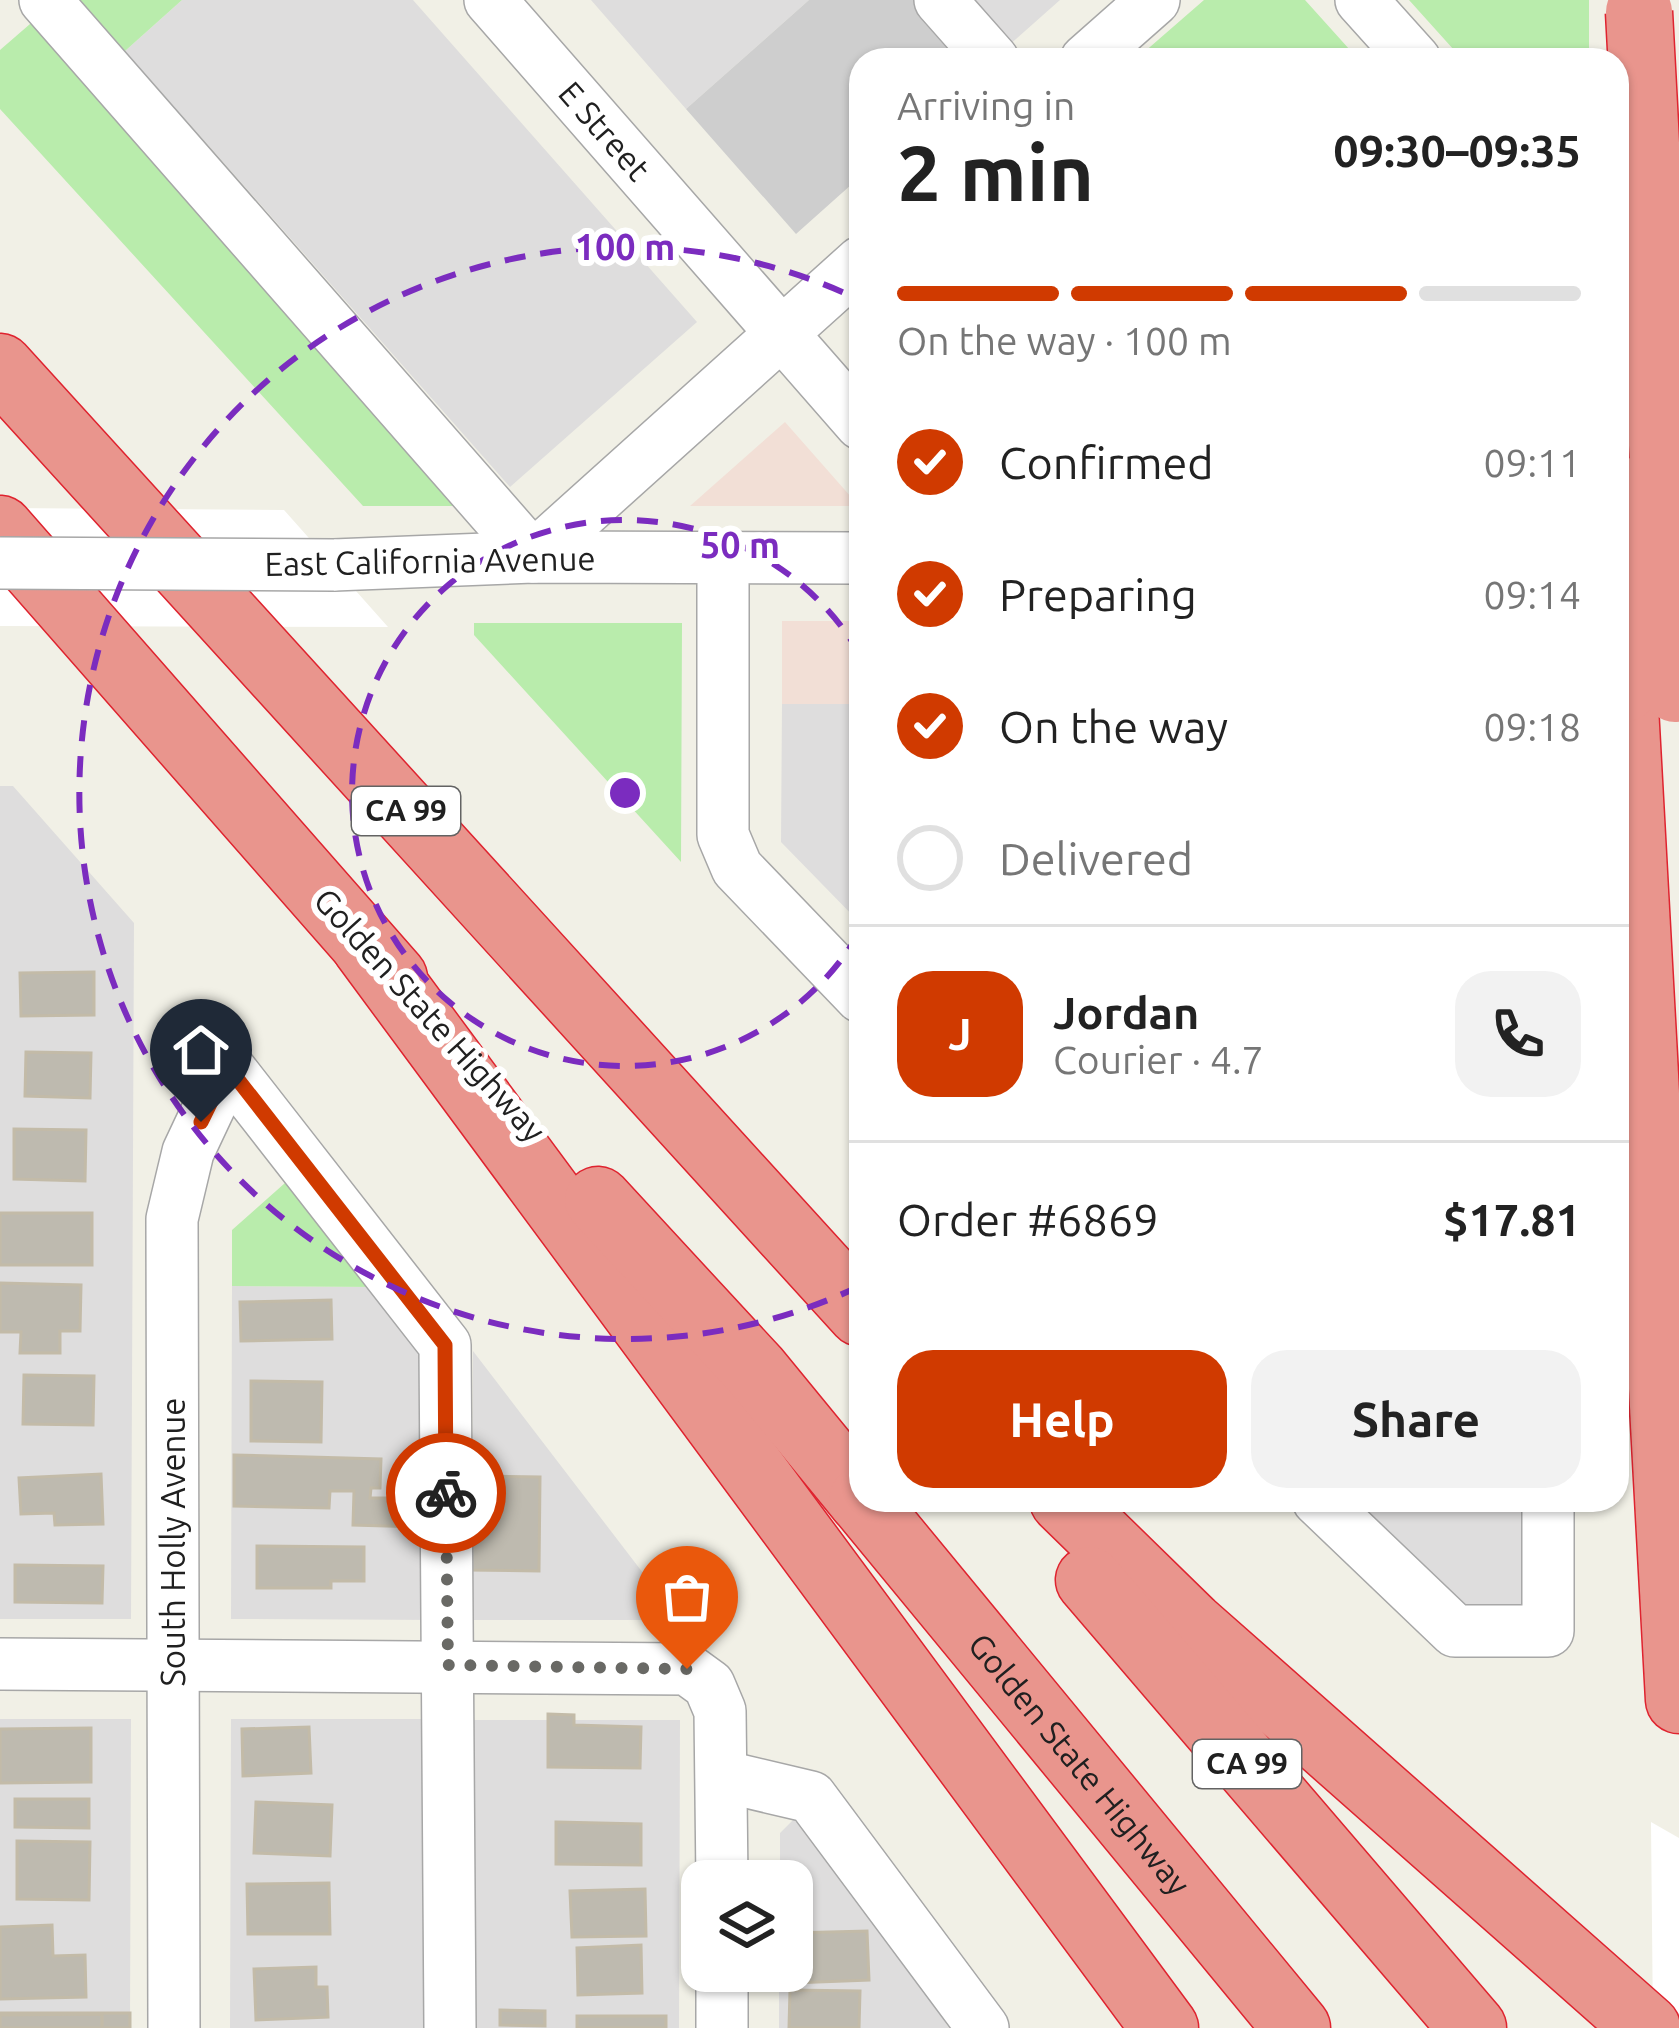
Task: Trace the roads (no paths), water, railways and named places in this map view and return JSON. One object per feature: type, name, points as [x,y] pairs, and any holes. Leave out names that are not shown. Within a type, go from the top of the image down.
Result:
[{"type":"highway","points":[[1629,64],[1640,6]]},
{"type":"highway","points":[[1640,6],[1660,698],[1679,1700]]},
{"type":"highway","name":"CA 99","points":[[0,367],[849,1299]]},
{"type":"highway","name":"Golden State Highway","points":[[0,529],[365,946],[756,1372],[849,1485]]},
{"type":"highway","points":[[1629,547],[1660,698]]},
{"type":"highway","points":[[365,946],[1165,2028]]},
{"type":"highway","points":[[812,1255],[849,1292]]},
{"type":"highway","name":"Golden State Highway","points":[[871,1512],[1297,2028]]},
{"type":"highway","name":"CA 99","points":[[1031,1512],[1473,2028]]},
{"type":"highway","points":[[1075,1512],[1191,1625],[1647,2028]]},
{"type":"street","points":[[45,0],[532,557],[849,273]]},
{"type":"street","name":"E Street","points":[[490,0],[849,410]]},
{"type":"street","points":[[940,0],[982,48]]},
{"type":"street","points":[[1100,48],[1154,0]]},
{"type":"street","points":[[1361,0],[1403,48]]},
{"type":"street","name":"East California Avenue","points":[[0,563],[334,565],[532,557],[849,558]]},
{"type":"street","points":[[723,558],[723,835],[737,868],[849,985]]},
{"type":"street","points":[[1629,566],[1679,568]]},
{"type":"street","name":"South Holly Avenue","points":[[174,2028],[172,1219],[188,1151],[228,1067],[445,1345],[448,1665]]},
{"type":"street","points":[[1331,1512],[1456,1631],[1548,1631],[1548,1512]]},
{"type":"street","points":[[0,1664],[687,1669],[709,1685],[720,1712],[722,1860]]},
{"type":"street","points":[[448,1665],[450,2028]]},
{"type":"street","points":[[722,1776],[811,1798],[983,2028]]},
{"type":"street","points":[[722,1992],[722,2028]]}]
